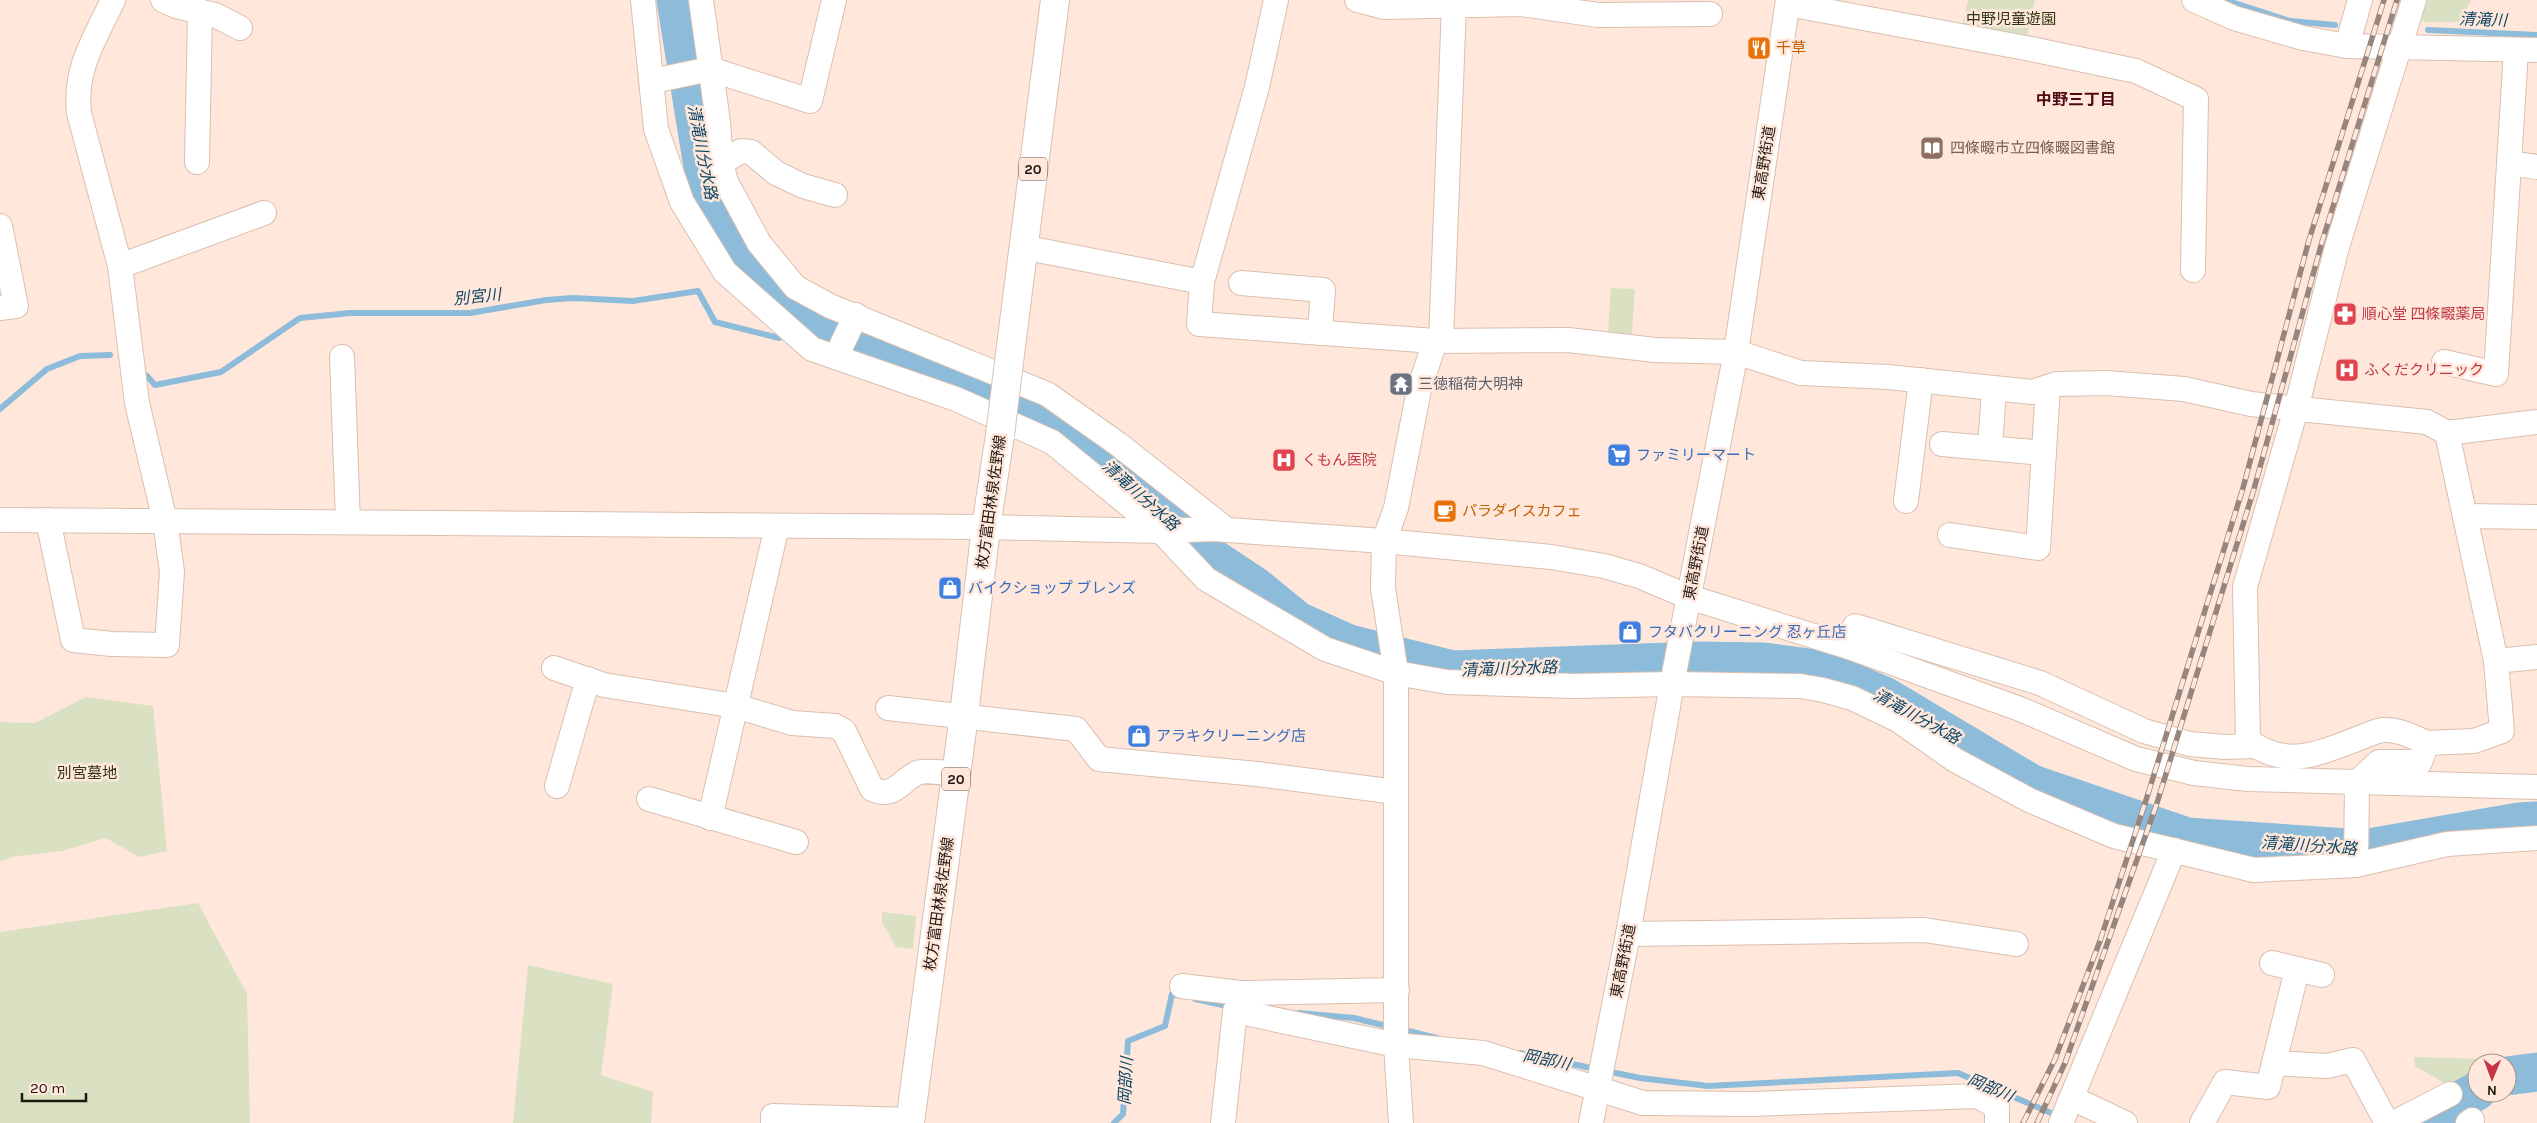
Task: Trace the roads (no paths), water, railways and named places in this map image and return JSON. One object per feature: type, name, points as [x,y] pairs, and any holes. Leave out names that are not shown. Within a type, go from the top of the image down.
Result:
[{"type":"main road","name":"枚方富田林泉佐野線","points":[[911,1121],[1055,0]]},
{"type":"street","points":[[48,520],[73,640],[112,644],[167,645],[172,572],[165,521],[137,403],[120,266],[80,113],[77,91],[82,66],[113,0]]},
{"type":"street","points":[[163,0],[176,6],[214,15],[240,28]]},
{"type":"street","points":[[634,0],[644,11],[660,80],[656,129],[682,202],[725,272],[812,349],[845,337],[1048,394],[1118,444],[1220,530]]},
{"type":"street","points":[[701,0],[705,70],[718,122],[721,163],[726,182],[759,243],[795,287],[830,306],[845,337],[956,399],[1052,442],[1161,531],[1206,579],[1325,649],[1396,673],[1447,682],[1574,686],[1672,684],[1800,686],[1852,698],[1898,720],[1955,760],[2029,800],[2114,836],[2254,870],[2356,865],[2447,844],[2537,838]]},
{"type":"street","points":[[660,80],[705,70],[810,101],[834,0]]},
{"type":"street","points":[[1046,0],[1048,60]]},
{"type":"street","points":[[1048,60],[1069,0]]},
{"type":"street","points":[[1276,0],[1257,87],[1202,282],[1199,324],[1438,341],[1568,340],[1655,350],[1736,352],[1801,373],[1921,380],[2032,392],[2058,384],[2106,383],[2184,389],[2250,404],[2427,422],[2447,433],[2537,422]]},
{"type":"street","points":[[1357,0],[1384,7],[1401,3],[1454,6],[1521,4],[1598,15],[1710,14]]},
{"type":"street","points":[[2194,0],[2234,18],[2303,38],[2346,46],[2527,50],[2509,163],[2496,374],[2444,362]]},
{"type":"street","points":[[2346,46],[2360,0]]},
{"type":"street","points":[[2414,0],[2337,247],[2296,409],[2245,587],[2248,741],[2261,750],[2284,757],[2311,757],[2382,730],[2403,732],[2427,743],[2474,741],[2502,731],[2496,661],[2447,433]]},
{"type":"street","points":[[1788,2],[2050,53],[2136,72],[2196,99],[2193,270]]},
{"type":"street","name":"東高野街道","points":[[1591,1123],[1628,934],[1672,684],[1736,352],[1788,2]]},
{"type":"street","points":[[1401,1123],[1396,1034],[1396,673],[1383,585],[1384,540],[1396,508],[1419,390],[1438,341],[1454,6]]},
{"type":"street","points":[[197,162],[200,12]]},
{"type":"street","points":[[721,163],[741,151],[751,152],[776,173],[802,186],[836,195]]},
{"type":"street","points":[[2509,163],[2537,168]]},
{"type":"street","points":[[120,266],[264,213]]},
{"type":"street","points":[[0,226],[16,306],[0,308]]},
{"type":"street","points":[[1022,247],[1202,282]]},
{"type":"street","points":[[1241,283],[1323,290],[1320,333]]},
{"type":"street","points":[[342,357],[348,522]]},
{"type":"street","points":[[1906,501],[1921,380]]},
{"type":"street","points":[[1950,535],[2038,548],[2048,387]]},
{"type":"street","points":[[1990,448],[1994,388]]},
{"type":"street","points":[[1942,444],[2044,453]]},
{"type":"street","points":[[2465,516],[2537,517]]},
{"type":"street","points":[[0,520],[1220,530],[1384,540],[1554,557],[1588,563],[1639,576],[1689,597],[1848,647],[2020,709],[2136,759],[2194,774],[2248,779],[2537,787]]},
{"type":"street","points":[[710,818],[777,526]]},
{"type":"street","points":[[1848,647],[1855,626],[2040,683],[2144,731],[2190,744],[2225,747],[2256,746]]},
{"type":"street","points":[[2496,661],[2537,657]]},
{"type":"street","points":[[554,668],[604,685],[736,706],[792,723],[835,726],[844,731],[872,789],[879,792],[892,791],[918,772],[956,774]]},
{"type":"street","points":[[557,786],[588,679]]},
{"type":"street","points":[[888,708],[1076,729],[1099,759],[1258,774],[1396,792]]},
{"type":"street","points":[[2356,865],[2357,782],[2379,762],[2420,762],[2427,743]]},
{"type":"street","points":[[649,799],[796,842]]},
{"type":"street","points":[[2125,1123],[2067,1109],[2174,850]]},
{"type":"street","points":[[1628,934],[1924,930],[2016,944]]},
{"type":"street","points":[[2272,963],[2322,975]]},
{"type":"street","points":[[2202,1123],[2225,1082],[2268,1087],[2297,970]]},
{"type":"street","points":[[1182,986],[1240,993],[1397,990]]},
{"type":"street","points":[[1223,1123],[1234,1011],[1396,1034],[1600,1077],[1643,1103],[1751,1104],[1978,1096],[1997,1107],[1997,1123]]},
{"type":"street","points":[[2275,1063],[2327,1066],[2353,1060],[2387,1123]]},
{"type":"street","points":[[2394,1123],[2450,1094]]},
{"type":"street","points":[[773,1123],[773,1116],[911,1121]]},
{"type":"waterway","name":"清滝川分水路","points":[[676,0],[708,197],[722,223],[760,275],[808,325],[986,398],[1088,447],[1202,551],[1255,586],[1298,621],[1349,644],[1452,670],[1697,661],[1764,662],[1824,670],[1886,697],[2032,784],[2187,837],[2363,849],[2519,822],[2537,821]]},
{"type":"waterway","name":"清滝川","points":[[2225,0],[2290,21],[2335,25]]},
{"type":"waterway","name":"清滝川","points":[[2428,30],[2537,35]]},
{"type":"waterway","name":"別宮川","points":[[147,376],[155,385],[221,372],[300,318],[350,313],[470,313],[546,300],[573,298],[633,301],[698,291],[715,322],[779,338],[786,334]]},
{"type":"waterway","name":"別宮川","points":[[798,329],[808,325]]},
{"type":"waterway","name":"別宮川","points":[[0,409],[47,369],[80,356],[110,355]]},
{"type":"waterway","name":"岡部川","points":[[1114,1123],[1123,1114],[1128,1041],[1165,1026],[1172,994],[1181,996]]},
{"type":"waterway","name":"岡部川","points":[[1195,999],[1232,1007]]},
{"type":"waterway","name":"岡部川","points":[[1299,1013],[1354,1018],[1391,1027]]},
{"type":"waterway","name":"岡部川","points":[[1400,1029],[1437,1038]]},
{"type":"waterway","name":"岡部川","points":[[1520,1053],[1596,1069]]},
{"type":"waterway","name":"岡部川","points":[[1606,1071],[1640,1078],[1708,1086],[1958,1073],[2058,1116]]},
{"type":"waterway","name":"岡部川","points":[[2517,1075],[2537,1072]]},
{"type":"waterway","name":"岡部川","points":[[2420,1123],[2467,1097]]},
{"type":"railway","points":[[2023,1123],[2055,1059],[2100,941],[2147,797],[2243,488],[2309,240],[2384,0]]},
{"type":"railway","points":[[2037,1123],[2065,1063],[2157,803],[2254,489],[2322,242],[2397,0]]},
{"type":"place","name":"千草","points":[[1759,48]]},
{"type":"place","name":"四條畷市立四條畷図書館","points":[[1932,148]]},
{"type":"place","name":"順心堂 四條畷薬局","points":[[2345,314]]},
{"type":"place","name":"ふくだクリニック","points":[[2347,370]]},
{"type":"place","name":"三徳稲荷大明神","points":[[1401,384]]},
{"type":"place","name":"ファミリーマート","points":[[1619,455]]},
{"type":"place","name":"くもん医院","points":[[1284,460]]},
{"type":"place","name":"パラダイスカフェ","points":[[1445,511]]},
{"type":"place","name":"バイクショップ ブレンズ","points":[[950,588]]},
{"type":"place","name":"フタバクリーニング 忍ヶ丘店","points":[[1630,632]]},
{"type":"place","name":"アラキクリーニング店","points":[[1139,736]]},
{"type":"district","name":"中野三丁目","points":[[2076,99]]},
{"type":"park label","name":"中野児童遊園","points":[[2011,19]]},
{"type":"park label","name":"別宮墓地","points":[[87,773]]}]
